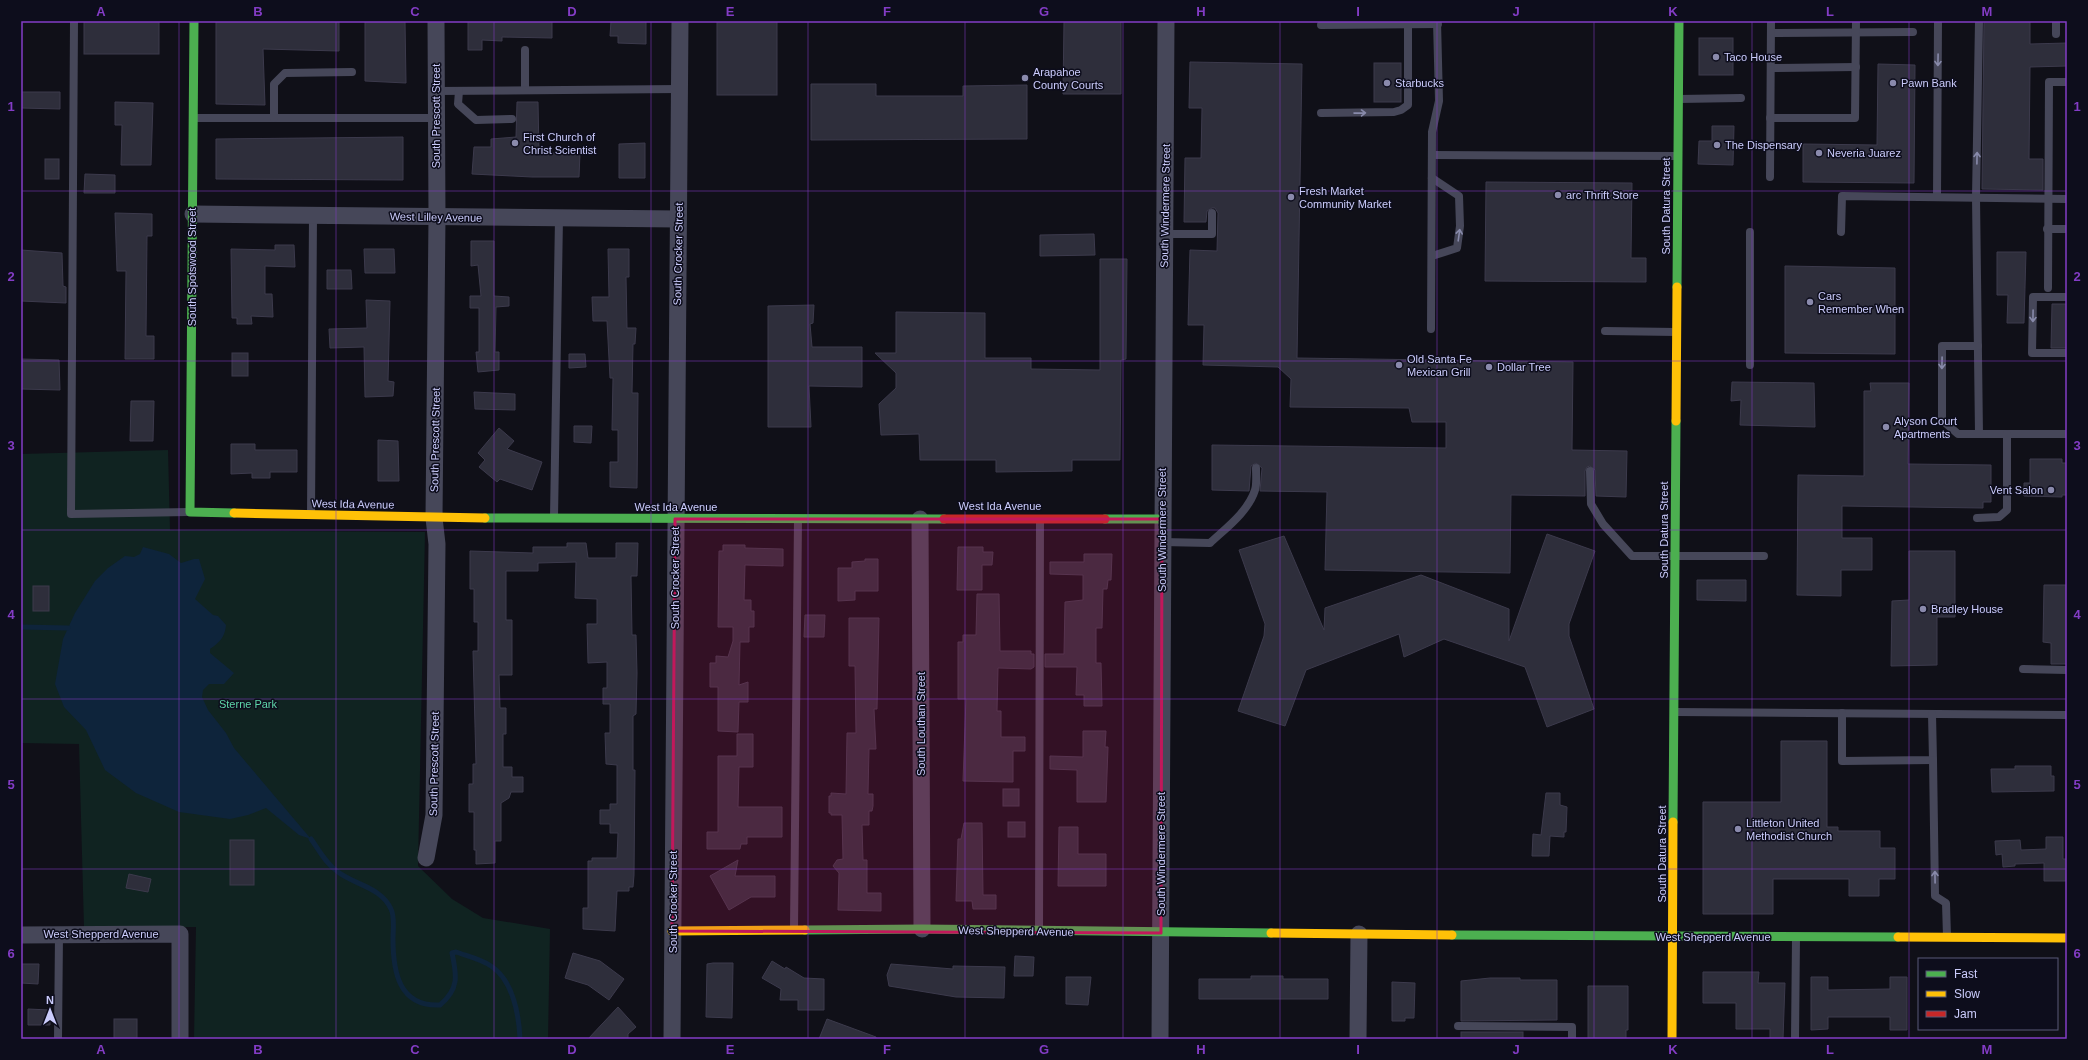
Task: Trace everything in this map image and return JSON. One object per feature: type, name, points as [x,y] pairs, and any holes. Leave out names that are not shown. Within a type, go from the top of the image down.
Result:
[{"type":"street","name":"South Spotswood Street","points":[[190,512],[194,21]]},
{"type":"street","name":"South Prescott Street","points":[[426,858],[434,815],[437,544],[434,518],[437,217],[436,21]]},
{"type":"street","name":"South Crocker Street","points":[[672,1039],[680,21]]},
{"type":"street","name":"South Windermere Street","points":[[1160,1039],[1166,21]]},
{"type":"street","name":"South Datura Street","points":[[1672,1039],[1679,21]]},
{"type":"street","name":"West Lilley Avenue","points":[[193,214],[678,219]]},
{"type":"street","name":"West Ida Avenue","points":[[190,512],[434,518],[1162,519]]},
{"type":"street","name":"South Louthan Street","points":[[920,519],[922,929]]},
{"type":"street","name":"West Shepperd Avenue","points":[[672,930],[922,929],[1161,933],[2067,938]]},
{"type":"street","name":"West Shepperd Avenue","points":[[21,935],[180,934],[180,1039]]},
{"type":"street","points":[[1358,1039],[1360,934]]},
{"type":"lane","points":[[74,21],[71,514],[190,512]]},
{"type":"lane","points":[[1770,177],[1772,21]]},
{"type":"lane","points":[[1770,118],[1855,118],[1856,21]]},
{"type":"lane","points":[[1937,197],[1938,21]]},
{"type":"lane","points":[[1978,21],[1976,197],[1979,434]]},
{"type":"lane","points":[[2056,21],[2056,34]]},
{"type":"lane","points":[[1321,25],[1408,25],[1437,23],[1439,101],[1432,132],[1431,329]]},
{"type":"lane","points":[[1321,113],[1394,112],[1401,110],[1408,105],[1408,25]]},
{"type":"lane","points":[[1771,33],[1913,32]]},
{"type":"lane","points":[[525,50],[525,90]]},
{"type":"lane","points":[[1771,68],[1856,67]]},
{"type":"lane","points":[[274,118],[274,84],[285,73],[352,72]]},
{"type":"lane","points":[[2048,288],[2047,198],[2049,82],[2067,82]]},
{"type":"lane","points":[[436,90],[679,90]]},
{"type":"lane","points":[[459,90],[458,104],[476,120],[512,119]]},
{"type":"lane","points":[[1679,99],[1741,98]]},
{"type":"lane","points":[[193,118],[436,118]]},
{"type":"lane","points":[[1432,155],[1678,156]]},
{"type":"lane","points":[[1432,178],[1459,196],[1460,226],[1457,248],[1432,256]]},
{"type":"lane","points":[[1841,232],[1842,196],[2067,199]]},
{"type":"lane","points":[[1164,234],[1212,234],[1212,213]]},
{"type":"lane","points":[[311,515],[313,216]]},
{"type":"lane","points":[[554,518],[558,218]]},
{"type":"lane","points":[[2047,229],[2067,229]]},
{"type":"lane","points":[[1750,232],[1750,365]]},
{"type":"lane","points":[[2067,297],[2033,297],[2032,353],[2067,353]]},
{"type":"lane","points":[[1605,331],[1677,332]]},
{"type":"lane","points":[[1978,346],[1942,346],[1942,420],[1958,434],[2067,434]]},
{"type":"lane","points":[[1978,518],[1999,517],[2007,510],[2007,434]]},
{"type":"lane","points":[[1162,542],[1210,543],[1234,521],[1251,501],[1256,489],[1256,468]]},
{"type":"lane","points":[[1590,471],[1591,504],[1603,524],[1632,556],[1764,556]]},
{"type":"lane","points":[[1039,931],[1040,518]]},
{"type":"lane","points":[[794,930],[798,519]]},
{"type":"lane","points":[[2023,669],[2067,670]]},
{"type":"lane","points":[[1674,712],[2067,715]]},
{"type":"lane","points":[[1842,713],[1842,761],[1933,760]]},
{"type":"lane","points":[[1932,714],[1935,896],[1946,903],[1947,938]]},
{"type":"lane","points":[[58,1039],[59,935]]},
{"type":"lane","points":[[1795,1039],[1796,937]]},
{"type":"lane","points":[[1458,1026],[1572,1027],[1572,1039]]},
{"type":"highlighted area","points":[[675,519],[1162,519],[1161,933],[672,931]]},
{"type":"green space","name":"Sterne Park","points":[[168,450],[170,530],[425,532],[418,866],[452,899],[483,918],[550,929],[548,1039],[194,1039],[196,927],[84,927],[79,744],[21,743],[21,454]]},
{"type":"water","points":[[143,547],[169,554],[181,563],[199,559],[205,579],[195,599],[213,615],[218,616],[226,625],[223,636],[210,649],[210,653],[234,673],[224,684],[209,684],[203,690],[202,697],[208,710],[226,733],[234,748],[311,839],[299,835],[266,808],[248,815],[230,819],[179,812],[136,793],[105,770],[86,730],[64,707],[55,684],[63,639],[75,613],[95,581],[108,568],[125,556],[134,557],[140,554]]},
{"type":"building","points":[[84,21],[159,21],[159,54],[84,54]]},
{"type":"building","points":[[216,21],[339,21],[339,51],[263,49],[265,105],[216,104]]},
{"type":"building","points":[[365,21],[405,21],[406,83],[365,81]]},
{"type":"building","points":[[468,21],[552,21],[552,38],[502,37],[502,41],[482,40],[482,50],[468,50]]},
{"type":"building","points":[[611,21],[646,21],[646,44],[618,43],[618,36],[610,36]]},
{"type":"building","points":[[717,21],[777,21],[777,95],[717,95]]},
{"type":"building","points":[[1064,21],[1121,21],[1121,94],[1063,94]]},
{"type":"building","points":[[1984,21],[2030,21],[2030,44],[2067,43],[2067,66],[2030,67],[2029,159],[2043,159],[2043,190],[1982,189]]},
{"type":"building","points":[[1699,38],[1733,38],[1733,75],[1699,75]]},
{"type":"building","points":[[1190,62],[1302,64],[1297,358],[1573,362],[1572,450],[1627,451],[1626,497],[1596,496],[1595,470],[1590,466],[1587,467],[1585,471],[1585,496],[1511,495],[1510,573],[1325,570],[1327,492],[1260,491],[1262,468],[1256,463],[1251,466],[1249,491],[1212,490],[1212,445],[1446,448],[1446,422],[1412,422],[1409,408],[1290,407],[1291,379],[1278,367],[1203,365],[1204,325],[1188,325],[1190,250],[1217,251],[1218,213],[1215,208],[1212,208],[1207,211],[1206,222],[1184,222],[1185,158],[1201,158],[1202,108],[1189,108]]},
{"type":"building","name":"Starbucks","points":[[1374,63],[1401,63],[1401,102],[1374,102]]},
{"type":"building","points":[[1878,64],[1915,65],[1914,183],[1803,182],[1803,144],[1877,145]]},
{"type":"building","points":[[811,84],[876,84],[876,96],[963,96],[963,86],[1027,85],[1027,139],[811,140]]},
{"type":"building","points":[[21,92],[60,92],[60,109],[21,108]]},
{"type":"building","points":[[115,102],[153,103],[151,165],[121,165],[122,125],[115,125]]},
{"type":"building","name":"First Church of Christ Scientist","points":[[517,102],[538,102],[539,153],[580,153],[579,177],[532,177],[472,174],[474,147],[491,147],[491,139],[516,137]]},
{"type":"building","points":[[1712,126],[1734,126],[1733,165],[1698,164],[1699,141],[1712,141]]},
{"type":"building","points":[[403,137],[403,180],[216,179],[216,139]]},
{"type":"building","points":[[645,143],[645,178],[619,178],[619,144]]},
{"type":"building","points":[[45,159],[59,159],[59,179],[45,179]]},
{"type":"building","points":[[85,174],[115,175],[115,193],[84,193]]},
{"type":"building","points":[[1486,182],[1632,183],[1631,258],[1646,258],[1646,282],[1485,281]]},
{"type":"building","points":[[115,213],[152,214],[152,236],[147,236],[146,336],[154,336],[154,359],[125,359],[126,271],[117,271]]},
{"type":"building","points":[[1094,234],[1095,255],[1040,256],[1040,235]]},
{"type":"building","points":[[471,241],[494,241],[494,296],[509,297],[509,306],[496,307],[495,352],[499,352],[499,370],[478,372],[476,352],[479,352],[479,308],[470,308],[470,296],[481,296],[478,265],[471,266]]},
{"type":"building","points":[[275,245],[294,245],[295,267],[265,266],[265,294],[272,294],[273,317],[251,316],[252,324],[237,324],[237,318],[232,318],[231,249],[275,250]]},
{"type":"building","points":[[364,249],[394,249],[395,273],[365,273]]},
{"type":"building","points":[[608,249],[629,249],[629,277],[626,277],[627,328],[636,328],[635,344],[633,344],[632,393],[638,393],[637,488],[610,487],[610,462],[618,462],[618,430],[612,430],[613,378],[610,378],[607,321],[593,321],[592,297],[609,297]]},
{"type":"building","points":[[21,250],[62,253],[63,286],[66,287],[66,303],[21,301]]},
{"type":"building","points":[[1997,252],[2026,252],[2024,323],[2007,323],[2008,295],[1997,295]]},
{"type":"building","points":[[1100,259],[1127,259],[1126,359],[1121,360],[1120,460],[1072,460],[1072,471],[996,472],[996,460],[920,460],[919,434],[881,435],[879,404],[896,388],[896,373],[875,353],[896,353],[896,312],[985,313],[985,358],[1031,358],[1031,369],[1100,370]]},
{"type":"building","points":[[1785,266],[1895,268],[1895,354],[1785,353]]},
{"type":"building","points":[[327,270],[351,270],[352,289],[327,289]]},
{"type":"building","points":[[366,300],[390,301],[388,381],[394,382],[393,396],[365,397],[364,347],[330,348],[329,329],[367,328]]},
{"type":"building","points":[[2052,304],[2067,304],[2067,348],[2051,348]]},
{"type":"building","points":[[814,305],[813,323],[810,324],[812,347],[862,347],[862,387],[809,386],[811,427],[768,427],[768,306]]},
{"type":"building","points":[[232,353],[248,353],[248,376],[232,376]]},
{"type":"building","points":[[569,354],[585,354],[586,367],[569,368]]},
{"type":"building","points":[[21,359],[59,360],[60,390],[21,389]]},
{"type":"building","points":[[1732,382],[1814,383],[1815,427],[1740,425],[1741,400],[1731,401]]},
{"type":"building","points":[[1870,383],[1909,383],[1908,464],[1991,465],[1991,502],[1983,502],[1983,508],[1842,506],[1842,538],[1872,538],[1872,570],[1841,570],[1841,596],[1797,595],[1798,475],[1864,476],[1864,391],[1871,391]]},
{"type":"building","points":[[474,392],[515,394],[515,410],[475,409]]},
{"type":"building","points":[[131,401],[154,401],[153,441],[130,441]]},
{"type":"building","points":[[574,426],[592,426],[591,443],[574,442]]},
{"type":"building","points":[[499,428],[514,441],[507,449],[542,462],[532,490],[500,479],[497,482],[479,467],[485,460],[478,453]]},
{"type":"building","points":[[378,440],[398,441],[399,481],[378,481]]},
{"type":"building","points":[[231,444],[255,444],[255,450],[297,450],[297,472],[270,472],[270,478],[252,478],[252,473],[231,474]]},
{"type":"building","points":[[2030,459],[2062,459],[2062,463],[2067,463],[2067,495],[2062,495],[2062,497],[2024,496],[2024,483],[2030,483]]},
{"type":"building","points":[[1547,534],[1595,551],[1569,624],[1569,636],[1594,709],[1547,727],[1525,667],[1444,639],[1404,657],[1399,634],[1306,670],[1285,726],[1238,711],[1264,636],[1265,624],[1239,550],[1284,536],[1324,630],[1325,608],[1421,575],[1509,609],[1509,641]]},
{"type":"building","points":[[567,543],[586,543],[588,558],[616,558],[616,543],[638,543],[637,576],[631,576],[632,635],[636,635],[637,673],[636,714],[633,716],[633,770],[635,770],[634,875],[633,887],[629,887],[629,891],[617,891],[615,931],[583,929],[583,908],[588,908],[588,861],[592,861],[592,858],[617,858],[618,833],[610,833],[610,824],[600,824],[600,810],[610,810],[610,804],[617,804],[617,765],[606,764],[605,733],[610,733],[610,704],[603,704],[603,688],[607,688],[607,662],[588,663],[587,624],[597,624],[597,599],[575,598],[576,562],[538,563],[538,571],[506,571],[506,620],[512,620],[512,675],[499,675],[500,708],[506,708],[506,734],[503,734],[503,767],[512,767],[512,777],[523,777],[523,792],[511,792],[509,798],[501,803],[501,841],[495,841],[495,863],[476,864],[476,850],[474,850],[474,812],[469,812],[469,784],[473,784],[473,764],[476,764],[473,651],[478,651],[478,622],[474,622],[474,589],[470,589],[470,551],[533,553],[533,547],[567,547]]},
{"type":"building","points":[[723,545],[745,545],[745,548],[783,549],[783,566],[745,565],[744,600],[751,600],[751,611],[754,611],[754,627],[749,627],[749,642],[740,642],[739,685],[748,682],[748,702],[739,702],[738,732],[718,731],[718,687],[710,687],[710,663],[716,663],[716,656],[728,657],[733,641],[733,627],[718,627],[719,551],[723,551]]},
{"type":"building","points":[[958,547],[983,547],[983,552],[993,552],[992,565],[982,565],[982,590],[957,590]]},
{"type":"building","name":"Bradley House","points":[[1909,551],[1955,551],[1955,617],[1937,617],[1937,665],[1891,666],[1892,601],[1909,600]]},
{"type":"building","points":[[1084,554],[1112,554],[1111,580],[1108,580],[1107,589],[1103,589],[1102,628],[1096,628],[1096,663],[1101,663],[1102,706],[1084,706],[1084,695],[1076,695],[1077,667],[1045,667],[1045,654],[1064,654],[1065,602],[1083,600],[1083,575],[1050,574],[1050,562],[1084,562]]},
{"type":"building","points":[[865,559],[878,559],[878,591],[855,591],[855,600],[838,601],[838,568],[852,568],[852,562],[865,561]]},
{"type":"building","points":[[1697,580],[1746,580],[1746,601],[1697,600]]},
{"type":"building","points":[[2044,585],[2066,585],[2067,664],[2051,664],[2051,643],[2043,642]]},
{"type":"building","points":[[33,586],[49,586],[49,611],[33,611]]},
{"type":"building","points":[[977,594],[999,594],[1000,651],[1031,651],[1031,654],[1034,654],[1034,667],[1031,669],[998,668],[997,711],[1001,711],[1001,737],[1025,737],[1025,751],[1013,751],[1013,782],[963,781],[966,699],[958,699],[958,642],[963,642],[963,635],[976,635]]},
{"type":"building","points":[[805,615],[825,615],[824,637],[804,637]]},
{"type":"building","points":[[849,618],[879,618],[877,709],[874,709],[876,749],[869,749],[868,794],[873,794],[873,806],[872,811],[869,811],[869,825],[862,825],[863,860],[867,860],[867,893],[881,893],[881,911],[838,910],[839,873],[833,866],[837,860],[843,859],[842,815],[831,815],[831,813],[829,813],[829,796],[831,796],[831,793],[846,794],[847,733],[856,733],[855,666],[849,666]]},
{"type":"building","points":[[1083,731],[1106,731],[1105,747],[1108,747],[1106,802],[1077,802],[1077,770],[1050,769],[1050,756],[1083,757]]},
{"type":"building","points":[[737,734],[753,734],[753,767],[739,767],[738,807],[782,807],[782,837],[747,837],[747,844],[741,844],[740,849],[707,849],[707,832],[718,832],[718,756],[737,756]]},
{"type":"building","name":"Littleton United Methodist Church","points":[[1781,741],[1827,741],[1827,827],[1838,827],[1838,831],[1880,831],[1880,848],[1895,848],[1895,879],[1879,879],[1879,896],[1849,896],[1849,879],[1773,879],[1773,914],[1703,914],[1703,802],[1781,802]]},
{"type":"building","points":[[2015,766],[2051,766],[2051,776],[2054,776],[2054,791],[1992,792],[1991,769],[2015,769]]},
{"type":"building","points":[[1003,789],[1019,789],[1019,806],[1003,806]]},
{"type":"building","points":[[1546,793],[1560,793],[1560,805],[1567,807],[1566,832],[1564,832],[1564,837],[1550,836],[1549,856],[1532,856],[1533,834],[1541,835]]},
{"type":"building","points":[[1008,822],[1025,822],[1025,837],[1008,837]]},
{"type":"building","points":[[964,823],[982,823],[983,895],[996,895],[996,909],[973,909],[972,901],[956,901],[958,839],[961,839]]},
{"type":"building","points":[[1059,827],[1078,827],[1078,854],[1106,854],[1106,886],[1058,886]]},
{"type":"building","points":[[2046,837],[2063,837],[2063,859],[2067,859],[2066,881],[2044,881],[2044,863],[2015,864],[2015,866],[2003,867],[2002,854],[1996,855],[1995,841],[2020,840],[2021,850],[2046,849]]},
{"type":"building","points":[[230,840],[254,840],[254,885],[230,885]]},
{"type":"building","points":[[738,860],[735,876],[775,876],[775,897],[751,897],[729,910],[710,876]]},
{"type":"building","points":[[129,874],[151,879],[148,892],[126,888]]},
{"type":"building","points":[[573,953],[600,961],[624,979],[609,1000],[588,985],[565,978]]},
{"type":"building","points":[[1015,956],[1034,957],[1033,976],[1014,976]]},
{"type":"building","points":[[772,961],[785,969],[786,967],[804,978],[824,979],[824,1010],[798,1010],[798,1000],[780,1000],[781,989],[762,978]]},
{"type":"building","points":[[733,963],[732,1018],[706,1017],[707,964]]},
{"type":"building","points":[[21,964],[39,964],[38,984],[21,983]]},
{"type":"building","points":[[891,964],[953,969],[953,966],[1005,967],[1004,998],[956,997],[889,986],[887,975]]},
{"type":"building","points":[[1703,972],[1759,972],[1758,983],[1785,983],[1783,1039],[1770,1039],[1770,1029],[1736,1029],[1736,1003],[1703,1003]]},
{"type":"building","points":[[1251,976],[1283,976],[1283,979],[1328,979],[1328,999],[1199,999],[1199,979],[1251,979]]},
{"type":"building","points":[[1066,977],[1091,977],[1088,1005],[1066,1004]]},
{"type":"building","points":[[1811,977],[1828,977],[1828,990],[1890,989],[1890,977],[1907,977],[1907,1030],[1890,1030],[1890,1017],[1828,1017],[1828,1029],[1811,1030]]},
{"type":"building","points":[[1490,978],[1557,980],[1557,1020],[1461,1021],[1461,981]]},
{"type":"building","points":[[1392,982],[1415,983],[1414,1018],[1405,1018],[1405,1021],[1392,1021]]},
{"type":"building","points":[[1588,986],[1628,986],[1628,1030],[1626,1030],[1626,1039],[1588,1039]]},
{"type":"building","points":[[618,1007],[636,1027],[628,1034],[628,1039],[588,1039]]},
{"type":"building","points":[[28,1009],[50,1010],[50,1025],[28,1025]]},
{"type":"building","points":[[114,1019],[137,1019],[137,1039],[114,1039]]},
{"type":"building","points":[[827,1019],[876,1037],[876,1039],[819,1039]]},
{"type":"building","points":[[1461,1032],[1523,1032],[1523,1039],[1461,1039]]},
{"type":"waterway","points":[[21,627],[68,628]]},
{"type":"waterway","points":[[311,839],[326,861],[334,869],[374,891],[387,902],[393,916],[393,951],[397,975],[407,994],[415,1000],[426,1004],[440,1005],[451,993],[455,982],[455,969],[452,953],[456,952],[478,960],[491,966],[499,972],[510,989],[516,1009],[520,1039]]},
{"type":"traffic: fast","points":[[194,21],[190,512],[234,513]]},
{"type":"traffic: fast","points":[[1677,287],[1679,21]]},
{"type":"traffic: fast","points":[[1673,822],[1676,421]]},
{"type":"traffic: fast","points":[[485,518],[944,519]]},
{"type":"traffic: fast","points":[[1105,519],[1162,519]]},
{"type":"traffic: fast","points":[[805,930],[922,929],[1271,933]]},
{"type":"traffic: fast","points":[[1452,935],[1898,937]]},
{"type":"traffic: slow","points":[[1676,421],[1677,287]]},
{"type":"traffic: slow","points":[[234,513],[485,518]]},
{"type":"traffic: slow","points":[[1672,1039],[1673,822]]},
{"type":"traffic: slow","points":[[672,931],[805,930]]},
{"type":"traffic: slow","points":[[1271,933],[1452,935]]},
{"type":"traffic: slow","points":[[1898,937],[2067,938]]},
{"type":"traffic: jam","points":[[944,519],[1105,519]]},
{"type":"place","name":"Taco House","points":[[1716,57]]},
{"type":"place","name":"Arapahoe County Courts","points":[[1025,78]]},
{"type":"place","name":"Starbucks","points":[[1387,83]]},
{"type":"place","name":"Pawn Bank","points":[[1893,83]]},
{"type":"place","name":"First Church of Christ Scientist","points":[[515,143]]},
{"type":"place","name":"The Dispensary","points":[[1717,145]]},
{"type":"place","name":"Neveria Juarez","points":[[1819,153]]},
{"type":"place","name":"arc Thrift Store","points":[[1558,195]]},
{"type":"place","name":"Fresh Market Community Market","points":[[1291,197]]},
{"type":"place","name":"Cars Remember When","points":[[1810,302]]},
{"type":"place","name":"Old Santa Fe Mexican Grill","points":[[1399,365]]},
{"type":"place","name":"Dollar Tree","points":[[1489,367]]},
{"type":"place","name":"Alyson Court Apartments","points":[[1886,427]]},
{"type":"place","name":"Vent Salon","points":[[2051,490]]},
{"type":"place","name":"Bradley House","points":[[1923,609]]},
{"type":"place","name":"Littleton United Methodist Church","points":[[1738,829]]}]
